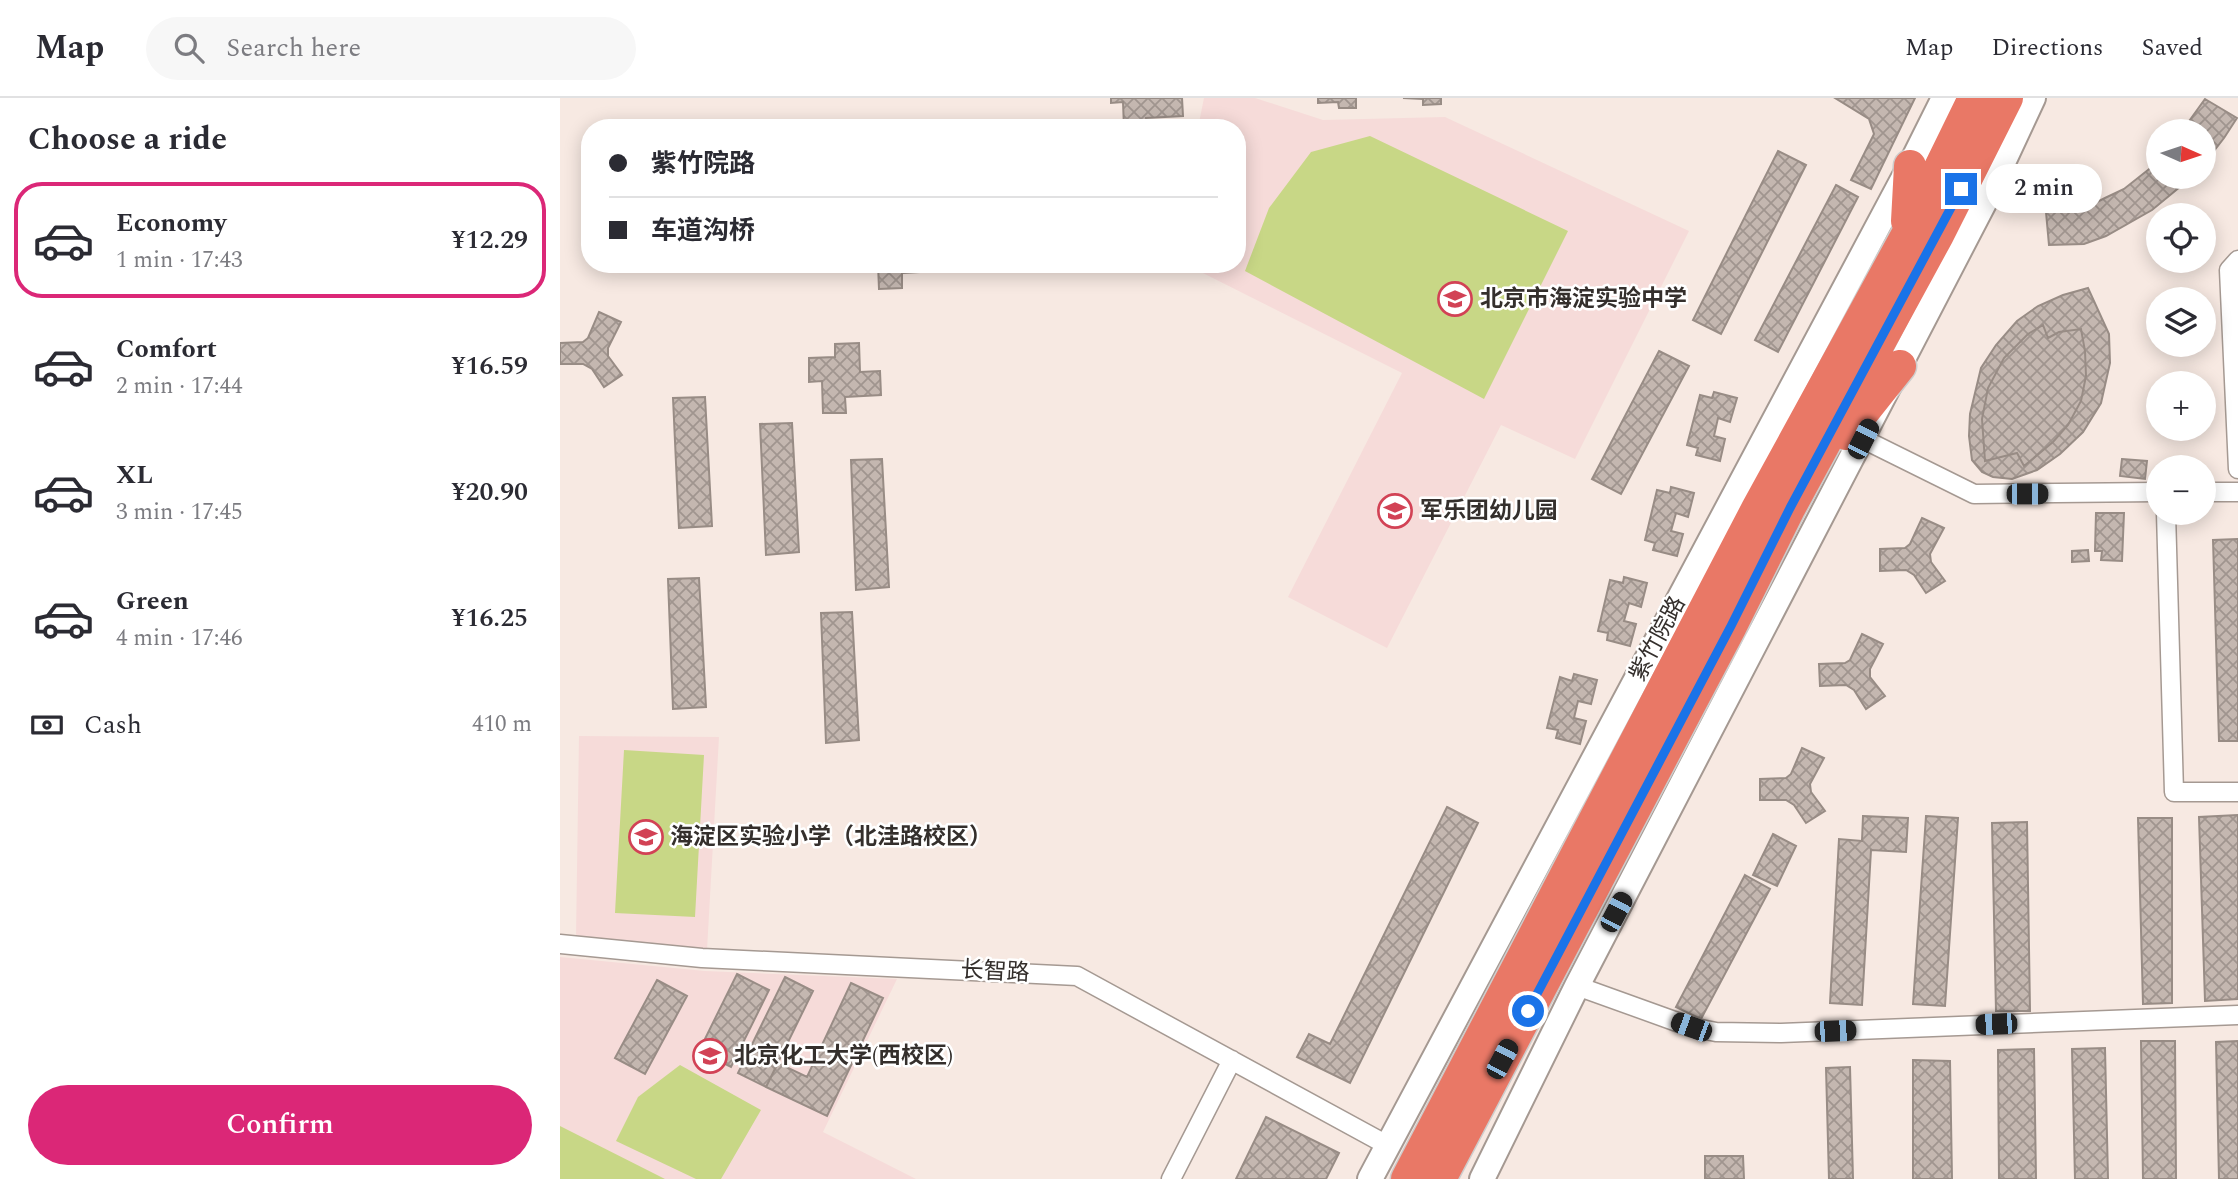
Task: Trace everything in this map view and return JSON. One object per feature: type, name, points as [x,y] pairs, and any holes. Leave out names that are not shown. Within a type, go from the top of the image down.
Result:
[{"type":"highway","name":"紫竹院路","points":[[1407,1179],[1757,509],[1907,235],[1974,98]]},
{"type":"highway","points":[[1440,1179],[1731,626],[1790,508],[1938,235],[2007,98]]},
{"type":"highway","points":[[1907,235],[1910,166]]},
{"type":"highway","points":[[1790,508],[1900,366]]},
{"type":"highway","points":[[1464,1179],[1477,1107]]},
{"type":"street","name":"紫竹院路","points":[[1370,1179],[1944,98]]},
{"type":"street","points":[[1482,1179],[1577,986],[1863,439],[2033,98]]},
{"type":"street","points":[[2238,260],[2229,270],[2238,469]]},
{"type":"street","points":[[1863,439],[1974,494],[2146,492]]},
{"type":"street","points":[[2216,492],[2238,492]]},
{"type":"street","points":[[2166,525],[2174,792],[2238,792]]},
{"type":"street","name":"长智路","points":[[560,944],[702,958],[1077,976],[1387,1145]]},
{"type":"street","points":[[1577,986],[1691,1027],[1716,1032],[1781,1033],[2238,1015]]},
{"type":"street","points":[[1171,1179],[1232,1060]]},
{"type":"shaded area","name":"北京市海淀实验中学","points":[[1204,98],[1255,98],[1323,120],[1445,117],[1689,231],[1575,459],[1501,425],[1387,648],[1288,597],[1402,373],[1203,273],[1246,273],[1246,119],[1200,119]]},
{"type":"shaded area","name":"海淀区实验小学（北洼路校区）","points":[[579,736],[719,737],[707,950],[576,937]]},
{"type":"shaded area","name":"北京化工大学(西校区)","points":[[560,957],[705,971],[897,979],[823,1132],[916,1179],[560,1179]]},
{"type":"green space","points":[[1370,136],[1568,231],[1484,399],[1246,272],[1269,208],[1311,152]]},
{"type":"green space","points":[[624,750],[704,755],[695,917],[615,913]]},
{"type":"green space","points":[[680,1065],[761,1110],[721,1179],[696,1179],[616,1141],[638,1097]]},
{"type":"green space","points":[[560,1126],[665,1179],[560,1179]]},
{"type":"building","points":[[1111,98],[1182,98],[1183,116],[1124,119],[1123,102],[1111,103]]},
{"type":"building","points":[[1318,98],[1356,98],[1356,108],[1339,108],[1338,102],[1318,103]]},
{"type":"building","points":[[1403,98],[1441,98],[1441,104],[1423,105],[1423,99]]},
{"type":"building","points":[[1835,98],[1915,98],[1871,189],[1851,180],[1874,134],[1869,119]]},
{"type":"building","points":[[2205,99],[2237,118],[2216,148],[2216,119],[2191,119]]},
{"type":"building","points":[[1778,151],[1806,165],[1721,334],[1693,320]]},
{"type":"building","points":[[2146,172],[2146,189],[2177,189],[2160,203],[2146,203],[2146,213],[2106,236],[2084,244],[2049,245],[2046,212],[2085,208],[2124,189]]},
{"type":"building","points":[[1836,185],[1858,197],[1778,352],[1755,340]]},
{"type":"building","points":[[878,273],[902,273],[902,288],[879,289]]},
{"type":"building","points":[[2088,288],[2109,334],[2110,363],[2101,403],[2083,432],[2060,454],[2037,470],[2012,479],[1993,477],[1982,472],[1972,460],[1969,436],[1970,414],[1981,368],[2017,321],[2038,306]]},
{"type":"building","points":[[599,312],[621,322],[608,348],[608,356],[622,375],[604,387],[592,369],[583,364],[560,364],[560,343],[583,342],[588,338]]},
{"type":"building","points":[[2043,325],[2048,338],[2059,332],[2081,329],[2086,376],[2081,401],[2068,425],[2053,442],[2024,466],[2017,453],[1985,461],[1982,419],[1988,388],[2004,358],[2028,334]]},
{"type":"building","points":[[859,343],[860,372],[880,371],[881,395],[845,397],[846,413],[823,413],[822,381],[809,382],[809,358],[835,357],[835,344]]},
{"type":"building","points":[[1659,351],[1689,366],[1621,494],[1592,479]]},
{"type":"building","points":[[1714,392],[1737,398],[1730,422],[1718,418],[1714,436],[1725,439],[1720,461],[1696,455],[1698,448],[1687,445],[1700,395],[1712,398]]},
{"type":"building","points":[[705,397],[712,526],[679,528],[673,398]]},
{"type":"building","points":[[792,423],[799,552],[766,555],[760,424]]},
{"type":"building","points":[[882,459],[889,587],[856,590],[851,460]]},
{"type":"building","points":[[2122,459],[2146,461],[2145,479],[2120,476]]},
{"type":"building","points":[[1671,487],[1694,493],[1688,517],[1676,513],[1671,531],[1683,534],[1677,556],[1653,550],[1655,543],[1645,540],[1657,490],[1670,493]]},
{"type":"building","points":[[2096,513],[2124,513],[2122,561],[2101,560],[2102,551],[2095,551]]},
{"type":"building","points":[[1922,518],[1944,528],[1930,554],[1931,562],[1945,581],[1926,593],[1914,575],[1906,570],[1880,571],[1880,549],[1905,548],[1910,544]]},
{"type":"building","points":[[2238,539],[2238,741],[2219,741],[2213,540]]},
{"type":"building","points":[[2088,550],[2089,561],[2072,562],[2072,551]]},
{"type":"building","points":[[1624,577],[1647,583],[1641,607],[1629,603],[1624,621],[1636,624],[1630,646],[1607,640],[1608,633],[1598,631],[1610,580],[1623,583]]},
{"type":"building","points":[[699,578],[706,707],[673,709],[668,579]]},
{"type":"building","points":[[852,612],[859,740],[826,743],[821,613]]},
{"type":"building","points":[[1862,634],[1883,644],[1870,669],[1870,677],[1885,696],[1866,709],[1854,690],[1846,685],[1820,686],[1819,664],[1845,663],[1850,660]]},
{"type":"building","points":[[1574,674],[1597,680],[1591,704],[1578,701],[1574,718],[1586,721],[1580,744],[1556,738],[1558,730],[1547,728],[1560,677],[1572,681]]},
{"type":"building","points":[[1802,748],[1824,758],[1810,784],[1811,792],[1825,811],[1806,823],[1794,805],[1786,800],[1760,800],[1760,779],[1786,778],[1791,774]]},
{"type":"building","points":[[1447,807],[1478,823],[1350,1083],[1297,1057],[1309,1034],[1330,1044]]},
{"type":"building","points":[[2238,815],[2238,999],[2205,1001],[2199,817]]},
{"type":"building","points":[[1863,816],[1908,818],[1906,852],[1871,850],[1862,1005],[1830,1003],[1839,839],[1862,841]]},
{"type":"building","points":[[1926,816],[1958,818],[1945,1006],[1913,1004]]},
{"type":"building","points":[[2138,818],[2172,818],[2172,1003],[2143,1004]]},
{"type":"building","points":[[2027,822],[2030,1011],[1996,1011],[1992,823]]},
{"type":"building","points":[[1773,834],[1796,846],[1777,886],[1753,875]]},
{"type":"building","points":[[1745,875],[1770,889],[1701,1019],[1676,1007]]},
{"type":"building","points":[[737,974],[769,990],[731,1067],[699,1051]]},
{"type":"building","points":[[785,977],[813,991],[766,1087],[738,1073]]},
{"type":"building","points":[[657,980],[687,996],[645,1074],[615,1058]]},
{"type":"building","points":[[851,983],[883,998],[827,1116],[766,1087],[778,1063],[807,1077]]},
{"type":"building","points":[[2141,1041],[2175,1041],[2176,1179],[2143,1179]]},
{"type":"building","points":[[2238,1041],[2238,1179],[2219,1179],[2216,1042]]},
{"type":"building","points":[[2105,1048],[2108,1179],[2075,1179],[2072,1049]]},
{"type":"building","points":[[2034,1049],[2036,1179],[1999,1179],[1998,1050]]},
{"type":"building","points":[[1913,1060],[1950,1061],[1952,1179],[1913,1179]]},
{"type":"building","points":[[1850,1067],[1853,1179],[1829,1179],[1826,1068]]},
{"type":"building","points":[[1266,1117],[1339,1153],[1326,1179],[1236,1179]]},
{"type":"building","points":[[1705,1156],[1743,1156],[1744,1179],[1705,1179]]},
{"type":"place","name":"北京市海淀实验中学","points":[[1455,299]]},
{"type":"place","name":"军乐团幼儿园","points":[[1395,511]]},
{"type":"place","name":"海淀区实验小学（北洼路校区）","points":[[646,837]]},
{"type":"place","name":"北京化工大学(西校区)","points":[[710,1056]]},
{"type":"route","points":[[1528,1011],[1731,626],[1790,508],[1961,189]]}]
